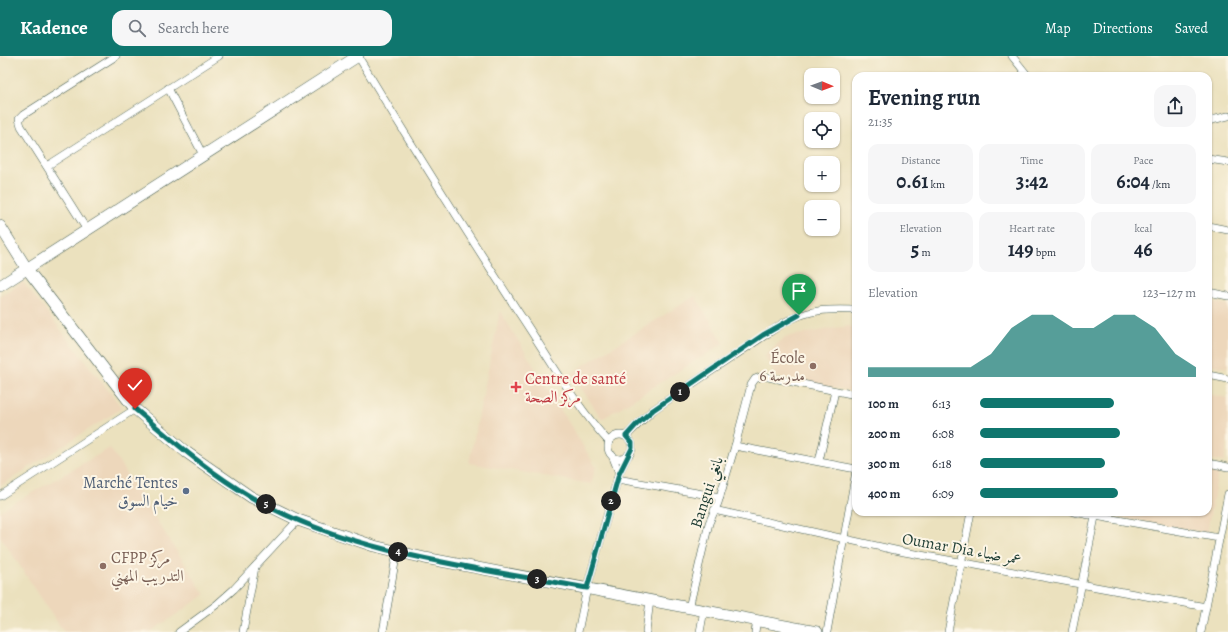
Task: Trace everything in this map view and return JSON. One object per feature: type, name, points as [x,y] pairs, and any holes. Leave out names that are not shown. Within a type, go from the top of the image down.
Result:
[{"type":"street","points":[[88,230],[21,126],[19,119],[116,56]]},
{"type":"street","points":[[46,166],[219,56]]},
{"type":"street","points":[[0,286],[358,56],[411,145],[482,256],[585,413],[609,442]]},
{"type":"street","points":[[1012,56],[1025,72]]},
{"type":"street","points":[[168,88],[203,155]]},
{"type":"street","points":[[1212,120],[1228,116]]},
{"type":"street","points":[[1212,160],[1228,162]]},
{"type":"street","points":[[0,226],[27,269],[135,409],[186,452],[215,474],[251,497],[298,520],[374,546],[811,631]]},
{"type":"street","points":[[1212,227],[1228,230]]},
{"type":"street","points":[[1212,293],[1228,296]]},
{"type":"street","points":[[626,436],[653,410],[785,322],[808,312],[821,310],[852,310]]},
{"type":"street","name":"Bangui بانغي","points":[[689,608],[709,523],[720,497],[751,385],[755,379],[763,376],[835,391]]},
{"type":"street","points":[[1212,376],[1228,379]]},
{"type":"street","points":[[819,461],[835,391],[852,394]]},
{"type":"street","points":[[0,496],[135,409]]},
{"type":"street","points":[[578,632],[587,588],[618,476],[632,448],[632,443],[626,436],[622,435],[614,436],[609,442],[608,449],[612,455],[618,476]]},
{"type":"street","points":[[735,446],[819,461],[852,469]]},
{"type":"street","points":[[612,455],[622,458],[628,455]]},
{"type":"street","points":[[1212,465],[1228,467]]},
{"type":"street","points":[[618,476],[720,497]]},
{"type":"street","points":[[1201,632],[1219,538],[1225,527],[1228,494]]},
{"type":"street","points":[[827,632],[852,495]]},
{"type":"street","name":"Oumar Dia عمر ضياء","points":[[714,510],[961,563],[1206,607]]},
{"type":"street","points":[[948,632],[970,516]]},
{"type":"street","points":[[1072,632],[1096,516]]},
{"type":"street","points":[[1106,516],[1219,538]]},
{"type":"street","points":[[179,632],[216,605],[298,520]]},
{"type":"street","points":[[383,632],[397,551]]},
{"type":"street","points":[[243,632],[255,566]]},
{"type":"street","points":[[646,632],[650,600]]},
{"type":"street","points":[[700,632],[704,610]]},
{"type":"street","points":[[755,632],[757,620]]},
{"type":"shaded area","points":[[23,282],[122,408],[0,486],[0,296]]},
{"type":"shaded area","points":[[695,296],[724,343],[602,419],[571,373]]},
{"type":"shaded area","points":[[1212,302],[1228,305],[1228,368],[1212,365]]},
{"type":"shaded area","name":"Centre de santé مركز الصحة","points":[[500,311],[596,467],[591,484],[469,463]]},
{"type":"shaded area","name":"École 6 مدرسة","points":[[852,326],[852,391],[776,377],[765,356],[785,337]]},
{"type":"shaded area","points":[[1212,395],[1228,398],[1228,440],[1224,462],[1212,460]]},
{"type":"shaded area","name":"CFPP مركز التدريب المهني","points":[[110,448],[205,595],[150,632],[64,632],[0,536],[0,511]]},
{"type":"shaded area","points":[[1212,472],[1218,473],[1212,506]]},
{"type":"shaded area","points":[[1111,516],[1210,516],[1207,533]]},
{"type":"place","name":"École 6 مدرسة","points":[[813,366]]},
{"type":"place","name":"Centre de santé مركز الصحة","points":[[516,387]]},
{"type":"place","name":"Marché Tentes خيام السوق","points":[[186,491]]},
{"type":"place","name":"CFPP مركز التدريب المهني","points":[[103,566]]},
{"type":"route","points":[[135,409],[186,452],[215,474],[251,497],[298,520],[335,534],[374,546],[425,558],[587,588],[619,474],[631,452],[632,443],[626,436],[645,416],[653,410],[763,335],[799,315]]}]
